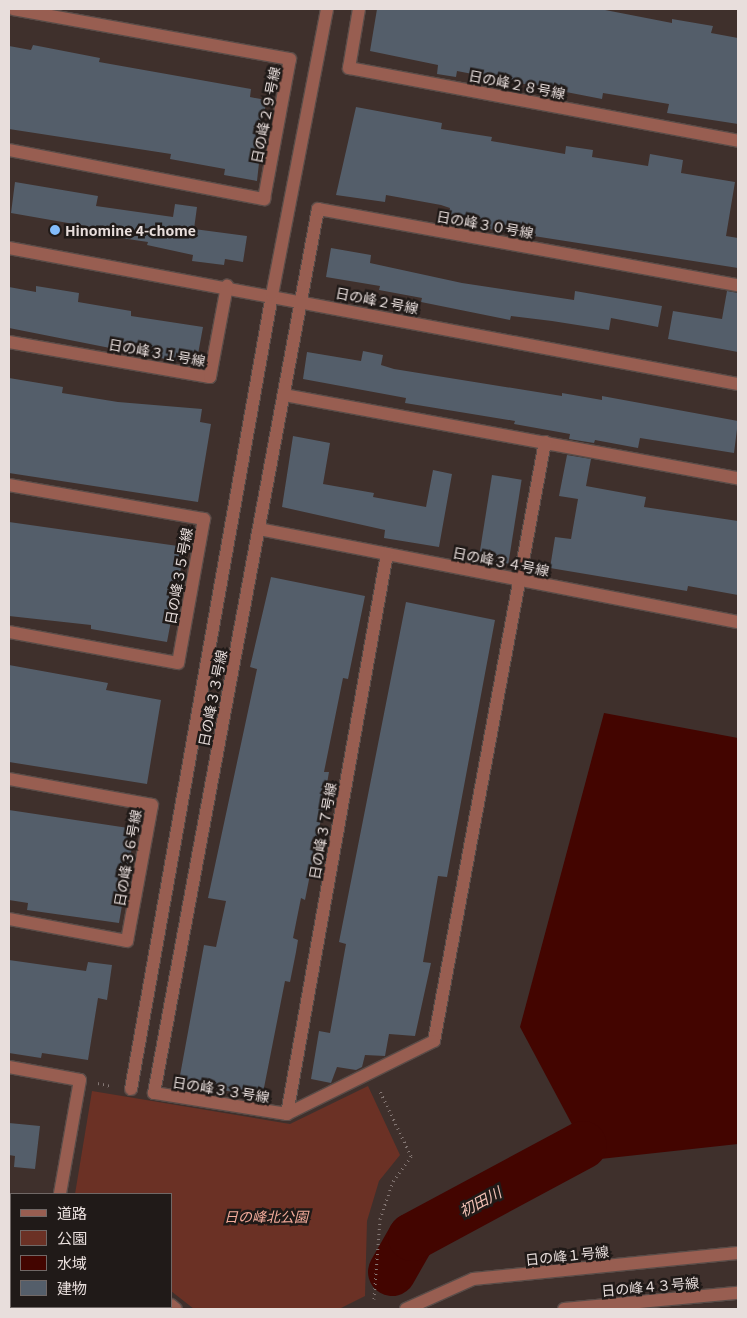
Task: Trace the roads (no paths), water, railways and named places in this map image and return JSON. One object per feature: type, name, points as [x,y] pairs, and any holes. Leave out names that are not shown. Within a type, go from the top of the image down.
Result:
[{"type":"street","name":"日の峰２９号線","points":[[9,150],[264,199],[290,59],[13,9]]},
{"type":"street","points":[[131,1089],[272,295],[327,9]]},
{"type":"street","name":"日の峰２８号線","points":[[359,9],[349,68],[738,141]]},
{"type":"street","name":"日の峰３０号線","points":[[302,300],[318,210],[738,284]]},
{"type":"street","name":"日の峰２号線","points":[[9,248],[227,286],[738,384]]},
{"type":"street","name":"日の峰３１号線","points":[[9,342],[210,377],[227,286]]},
{"type":"street","name":"日の峰３３号線","points":[[287,1114],[154,1093],[302,300]]},
{"type":"street","points":[[284,395],[738,478]]},
{"type":"street","points":[[287,1114],[434,1041],[518,579],[545,442]]},
{"type":"street","name":"日の峰３５号線","points":[[9,485],[204,519],[178,663],[9,632]]},
{"type":"street","name":"日の峰３４号線","points":[[259,529],[738,622]]},
{"type":"street","name":"日の峰３７号線","points":[[287,1114],[387,554]]},
{"type":"street","name":"日の峰３６号線","points":[[9,779],[152,805],[128,941],[9,919]]},
{"type":"street","points":[[9,1067],[80,1080],[60,1193]]},
{"type":"street","name":"日の峰１号線","points":[[410,1307],[473,1279],[738,1252]]},
{"type":"street","name":"日の峰４３号線","points":[[564,1309],[738,1293]]},
{"type":"water","points":[[604,713],[738,738],[738,1144],[591,1160],[520,1027]]},
{"type":"waterway","name":"初田川","points":[[392,1272],[412,1237],[583,1145]]},
{"type":"place","name":"Hinomine 4-chome","points":[[55,230]]},
{"type":"park label","name":"日の峰北公園","points":[[266,1216]]}]
